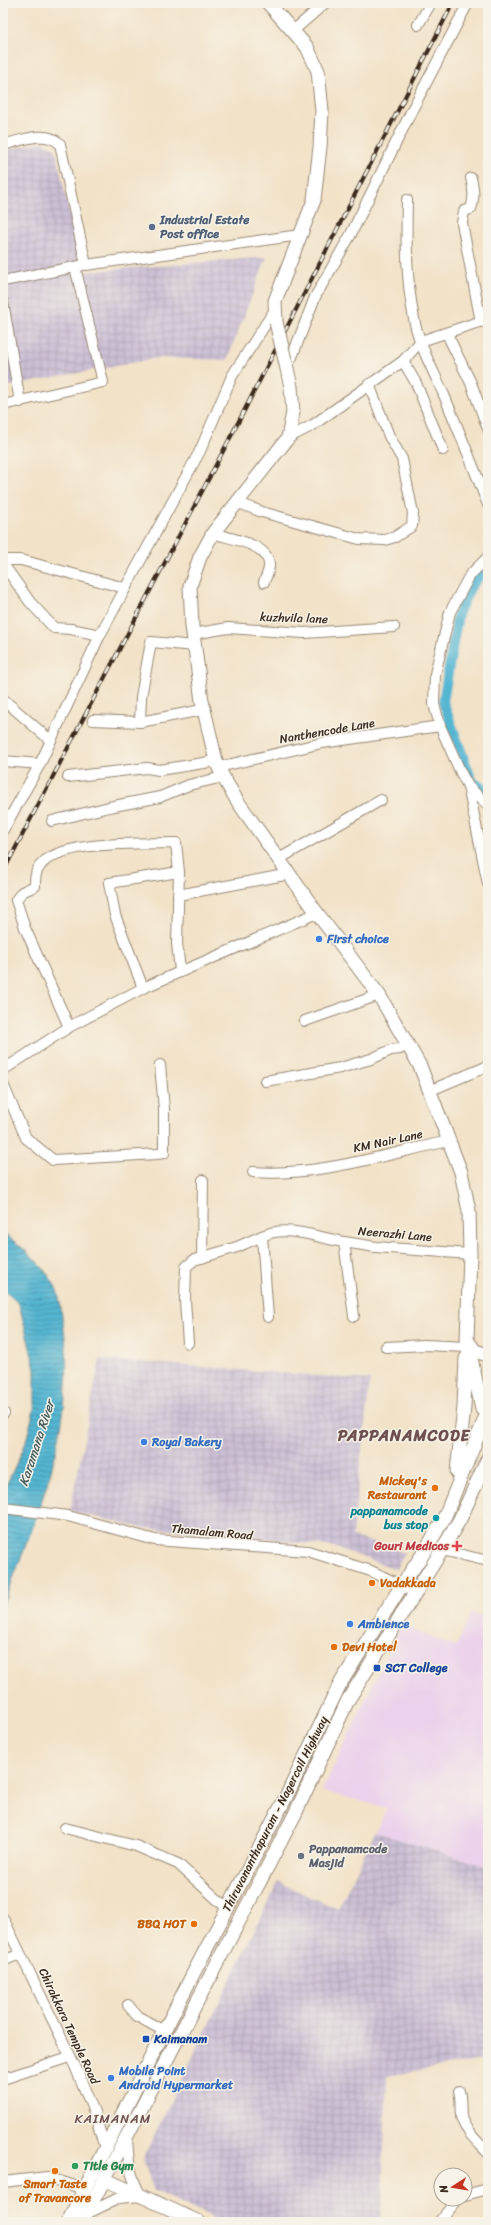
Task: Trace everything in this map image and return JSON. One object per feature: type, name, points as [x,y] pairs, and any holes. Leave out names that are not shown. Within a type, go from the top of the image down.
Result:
[{"type":"main road","points":[[268,3],[307,47],[318,71],[322,110],[320,147],[314,200],[275,301],[276,322],[291,387],[293,412],[288,438],[213,533],[200,557],[190,586],[194,640],[202,701],[219,768],[238,802],[317,913],[379,995],[420,1066],[461,1172],[469,1211],[470,1254],[463,1415],[453,1496]]},
{"type":"main road","points":[[467,1344],[475,1351],[488,1355]]},
{"type":"main road","points":[[467,1344],[482,1409],[487,1418]]},
{"type":"main road","points":[[463,1415],[487,1418]]},
{"type":"main road","name":"Thiruvananthapuram - Nagercoil Highway","points":[[84,2218],[99,2175],[105,2148],[286,1797],[340,1684],[427,1548],[453,1496],[487,1418]]},
{"type":"main road","name":"Thiruvananthapuram - Nagercoil Highway","points":[[68,2222],[84,2189],[99,2175],[127,2135],[295,1814],[348,1700],[460,1519],[488,1458]]},
{"type":"main road","points":[[99,2175],[199,2222]]},
{"type":"street","points":[[293,31],[325,3]]},
{"type":"street","points":[[418,25],[431,3]]},
{"type":"street","points":[[286,365],[292,357],[315,298],[350,236],[413,108],[468,3]]},
{"type":"street","points":[[3,145],[43,136],[55,138],[60,144],[86,265]]},
{"type":"street","points":[[288,438],[313,424],[403,361],[421,341],[447,334],[485,320],[462,223],[464,211],[471,209],[473,204],[473,187],[471,178]]},
{"type":"street","points":[[407,200],[406,246],[408,282],[414,320],[421,341],[461,434],[488,505]]},
{"type":"street","points":[[3,281],[86,265],[300,235]]},
{"type":"street","points":[[3,405],[103,382],[75,267]]},
{"type":"street","points":[[3,302],[20,402]]},
{"type":"street","points":[[3,830],[40,764],[100,635],[200,451],[232,376],[276,308]]},
{"type":"street","points":[[447,334],[471,383],[488,429]]},
{"type":"street","points":[[403,361],[416,383],[443,450]]},
{"type":"street","points":[[236,502],[262,512],[359,539],[385,540],[395,537],[412,526],[414,513],[402,459],[390,436],[369,384]]},
{"type":"street","points":[[213,533],[260,548],[267,556],[270,565],[264,582]]},
{"type":"street","points":[[488,557],[470,575],[450,612],[435,674],[434,704],[440,726],[468,786],[488,884]]},
{"type":"street","points":[[3,560],[21,560],[125,588]]},
{"type":"street","points":[[3,564],[30,602],[54,628],[71,629],[100,635]]},
{"type":"street","name":"kuzhvila lane","points":[[140,722],[141,697],[151,642],[194,640],[228,628],[304,633],[394,627]]},
{"type":"street","points":[[3,699],[50,740]]},
{"type":"street","points":[[93,720],[140,722],[197,711]]},
{"type":"street","name":"Nanthencode Lane","points":[[219,768],[322,743],[440,726]]},
{"type":"street","points":[[3,761],[40,764]]},
{"type":"street","points":[[68,777],[147,768],[159,770],[219,768]]},
{"type":"street","points":[[52,821],[109,807],[160,797],[189,785],[219,768]]},
{"type":"street","points":[[468,786],[488,805]]},
{"type":"street","points":[[279,859],[381,800]]},
{"type":"street","points":[[69,1027],[25,928],[16,900],[22,892],[35,886],[35,876],[40,865],[60,853],[95,845],[176,844],[179,872],[177,943],[180,971]]},
{"type":"street","points":[[143,988],[115,915],[109,883],[179,872]]},
{"type":"street","points":[[178,895],[290,874]]},
{"type":"street","points":[[3,1070],[69,1027],[143,988],[317,913]]},
{"type":"street","points":[[305,1021],[379,995]]},
{"type":"street","points":[[265,1081],[340,1068],[372,1059],[408,1045]]},
{"type":"street","points":[[3,1084],[26,1138],[53,1160],[157,1154],[164,1153],[164,1109],[160,1065]]},
{"type":"street","points":[[429,1091],[488,1066]]},
{"type":"street","name":"KM Nair Lane","points":[[253,1172],[273,1174],[333,1166],[449,1141]]},
{"type":"street","points":[[202,1180],[202,1258]]},
{"type":"street","points":[[188,1343],[185,1301],[186,1267],[194,1260],[237,1247],[269,1233],[290,1231],[344,1242]]},
{"type":"street","points":[[262,1236],[268,1317]]},
{"type":"street","name":"Neerazhi Lane","points":[[354,1316],[344,1242],[376,1247],[470,1254]]},
{"type":"street","points":[[386,1347],[467,1344]]},
{"type":"street","name":"Thamalam Road","points":[[3,1508],[68,1516],[155,1540],[308,1551],[371,1571],[415,1592]]},
{"type":"street","points":[[442,1550],[488,1561]]},
{"type":"street","points":[[65,1828],[136,1846],[178,1864],[228,1909]]},
{"type":"street","name":"Chirakkara Temple Road","points":[[3,1918],[94,2112],[105,2148]]},
{"type":"street","points":[[3,1961],[20,1954]]},
{"type":"street","points":[[128,2004],[137,2016],[164,2031]]},
{"type":"street","points":[[3,2079],[69,2057]]},
{"type":"street","points":[[459,2091],[462,2119],[472,2136],[488,2153]]},
{"type":"street","points":[[84,2218],[119,2198],[141,2196],[131,2178],[128,2160],[127,2135]]},
{"type":"street","points":[[3,2182],[47,2177],[84,2189]]},
{"type":"street","points":[[473,2193],[488,2189]]},
{"type":"street","points":[[439,2222],[451,2207]]},
{"type":"shaded area","points":[[42,142],[55,148],[83,272],[267,257],[227,360],[158,358],[3,387],[3,151]]},
{"type":"shaded area","points":[[100,1359],[370,1380],[352,1536],[405,1553],[396,1569],[334,1547],[239,1535],[143,1528],[70,1511]]},
{"type":"shaded area","points":[[471,1613],[488,1619],[488,1867],[375,1832],[387,1808],[322,1791],[401,1625],[456,1647]]},
{"type":"shaded area","points":[[375,1832],[488,1867],[488,2059],[387,2076],[381,2222],[223,2222],[154,2191],[143,2159],[278,1882],[338,1909]]},
{"type":"water","name":"Karamana River","points":[[3,1233],[38,1262],[54,1284],[60,1303],[66,1359],[65,1395],[60,1431],[52,1466],[42,1501],[3,1604],[3,1492],[25,1445],[35,1406],[35,1368],[19,1304],[3,1289]]},
{"type":"waterway","points":[[488,565],[470,588],[458,614],[443,702],[472,781],[488,792]]},
{"type":"railway","points":[[3,872],[242,415],[453,3]]},
{"type":"place","name":"Industrial Estate Post office","points":[[152,227]]},
{"type":"place","name":"First choice","points":[[319,939]]},
{"type":"place","name":"Royal Bakery","points":[[144,1442]]},
{"type":"place","name":"Mickey's Restaurant","points":[[435,1488]]},
{"type":"place","name":"pappanamcode bus stop","points":[[436,1518]]},
{"type":"place","name":"Gouri Medicos","points":[[457,1546]]},
{"type":"place","name":"Vadakkada","points":[[372,1583]]},
{"type":"place","name":"Ambience","points":[[350,1624]]},
{"type":"place","name":"Devi Hotel","points":[[334,1647]]},
{"type":"place","name":"SCT College","points":[[377,1668]]},
{"type":"place","name":"Pappanamcode Masjid","points":[[301,1856]]},
{"type":"place","name":"BBQ HOT","points":[[194,1924]]},
{"type":"place","name":"Kaimanam","points":[[146,2039]]},
{"type":"place","name":"Mobile Point Android Hypermarket","points":[[111,2078]]},
{"type":"place","name":"Title Gym","points":[[75,2166]]},
{"type":"place","name":"Smart Taste of Travancore","points":[[55,2171]]},
{"type":"district","name":"PAPPANAMCODE","points":[[404,1435]]},
{"type":"district","name":"KAIMANAM","points":[[113,2118]]}]
